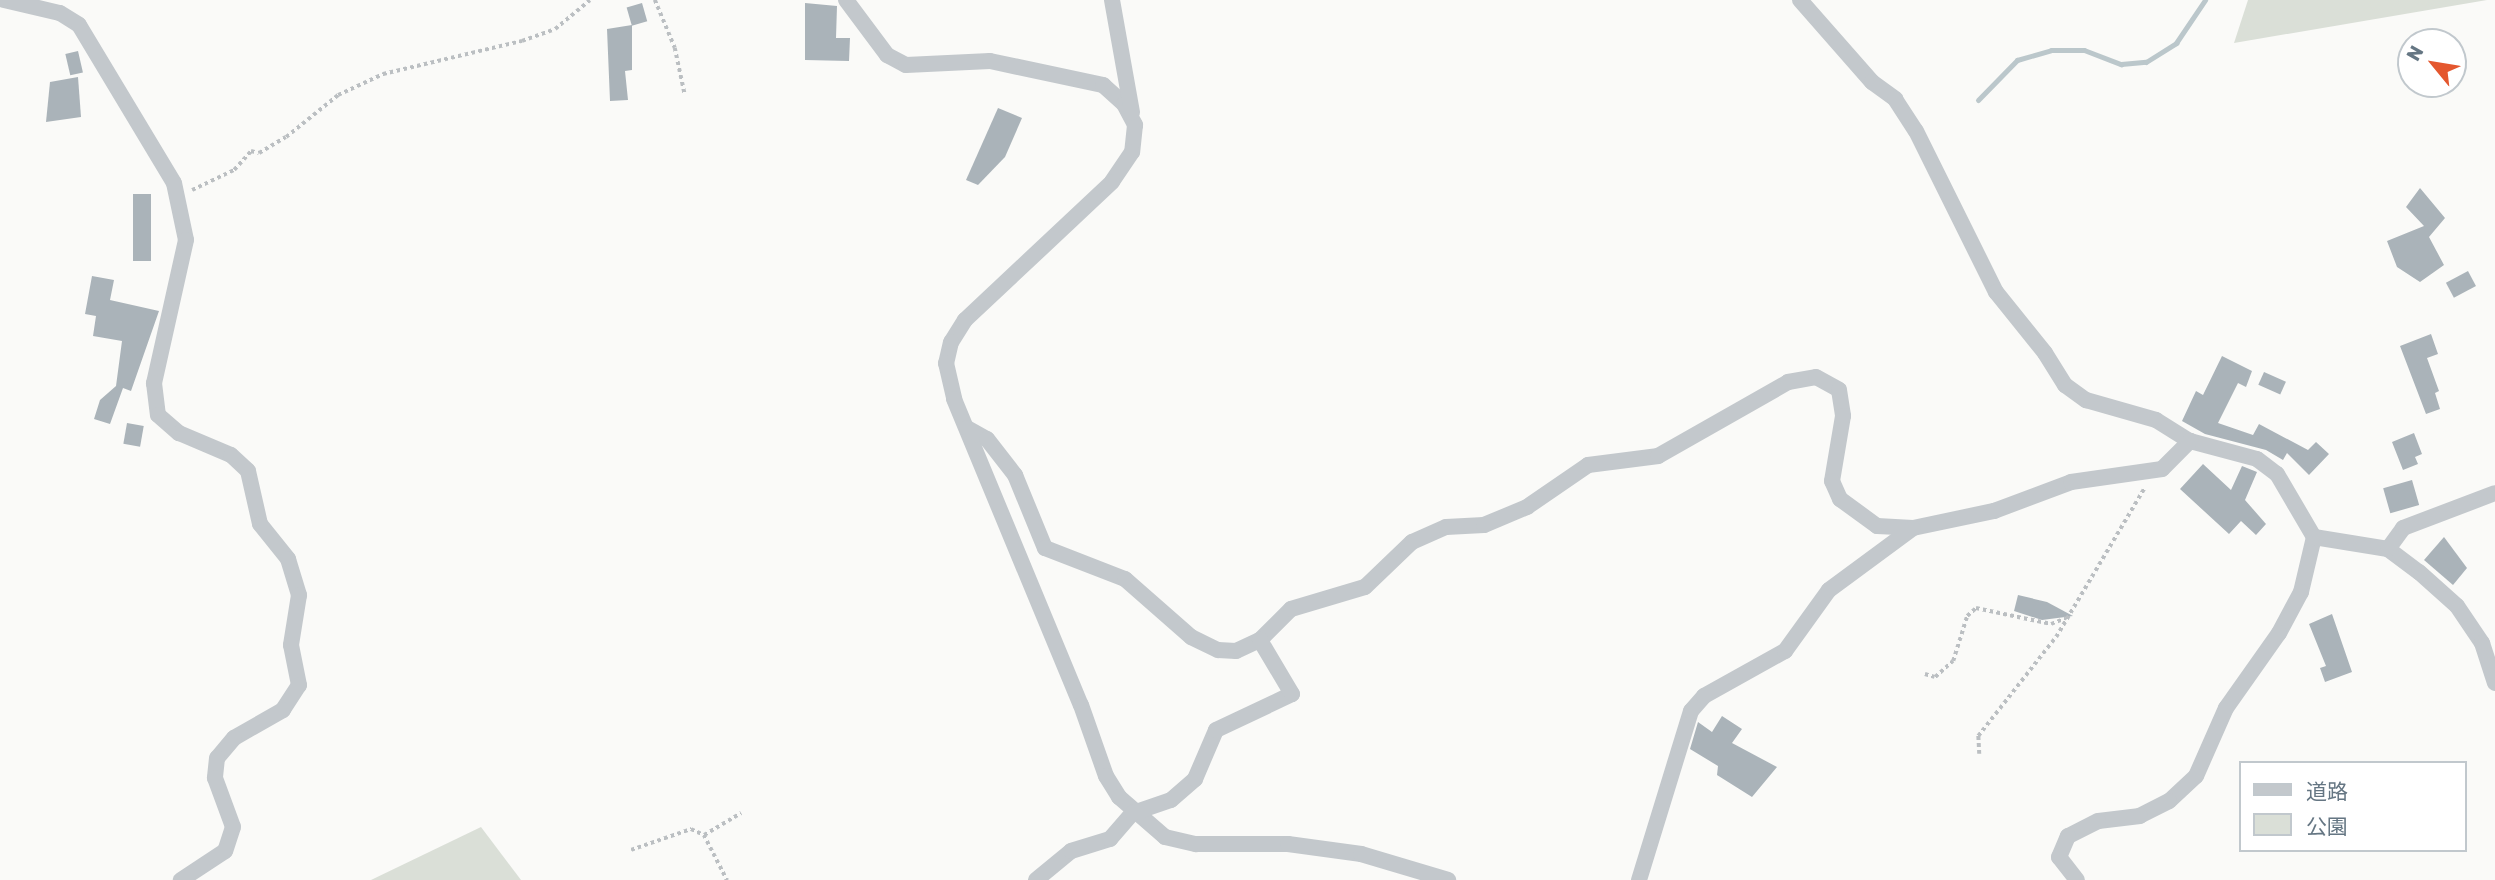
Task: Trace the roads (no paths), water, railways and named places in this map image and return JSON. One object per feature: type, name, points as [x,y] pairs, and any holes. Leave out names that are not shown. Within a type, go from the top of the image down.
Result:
[{"type":"street","points":[[0,10],[4,0],[60,13],[79,25],[174,183],[186,240],[154,383],[158,415],[179,433],[231,455],[248,471],[260,524],[288,559],[299,595],[291,645],[299,685],[283,710],[234,738],[217,758],[215,778],[233,827],[225,851],[181,880]]},
{"type":"street","points":[[846,0],[887,55],[906,65],[990,61],[1103,85],[1124,104],[1135,125]]},
{"type":"street","points":[[1112,0],[1135,125],[1132,152],[1112,181],[984,301],[951,342],[948,382],[1106,776],[1133,813],[1165,837],[1196,844],[1287,844],[1361,854],[1448,880]]},
{"type":"street","points":[[1800,0],[1872,82],[1895,99],[1916,131],[1996,292],[2045,353],[2064,385],[2086,400],[2156,420],[2190,441],[2257,459],[2277,474],[2314,537],[2301,592],[2279,634],[2226,708],[2196,776],[2169,801],[2140,816],[2098,821],[2068,836],[2059,856],[2077,880]]},
{"type":"street","points":[[967,428],[987,439],[1015,475],[1045,548],[1125,579],[1191,637],[1218,650],[1236,651],[1260,640],[1291,609],[1365,587],[1412,542],[1446,527],[1485,525],[1527,507],[1588,465],[1658,456],[1788,382],[1816,377],[1839,390],[1843,416],[1832,481],[1840,499],[1877,526],[1913,528],[1994,511],[2071,482],[2157,470],[2190,441]]},
{"type":"street","points":[[2388,549],[2403,528],[2495,493]]},
{"type":"street","points":[[1640,880],[1691,711],[1704,696],[1785,651],[1829,590],[1913,528]]},
{"type":"street","points":[[2314,537],[2388,549],[2456,606],[2482,643],[2495,683]]},
{"type":"street","points":[[1036,880],[1071,851],[1110,839],[1133,813],[1171,800],[1195,779],[1216,730],[1292,694],[1260,640]]},
{"type":"waterway","points":[[1978,100],[2017,60],[2051,50],[2084,50],[2121,64],[2146,62],[2176,43],[2205,0]]}]
